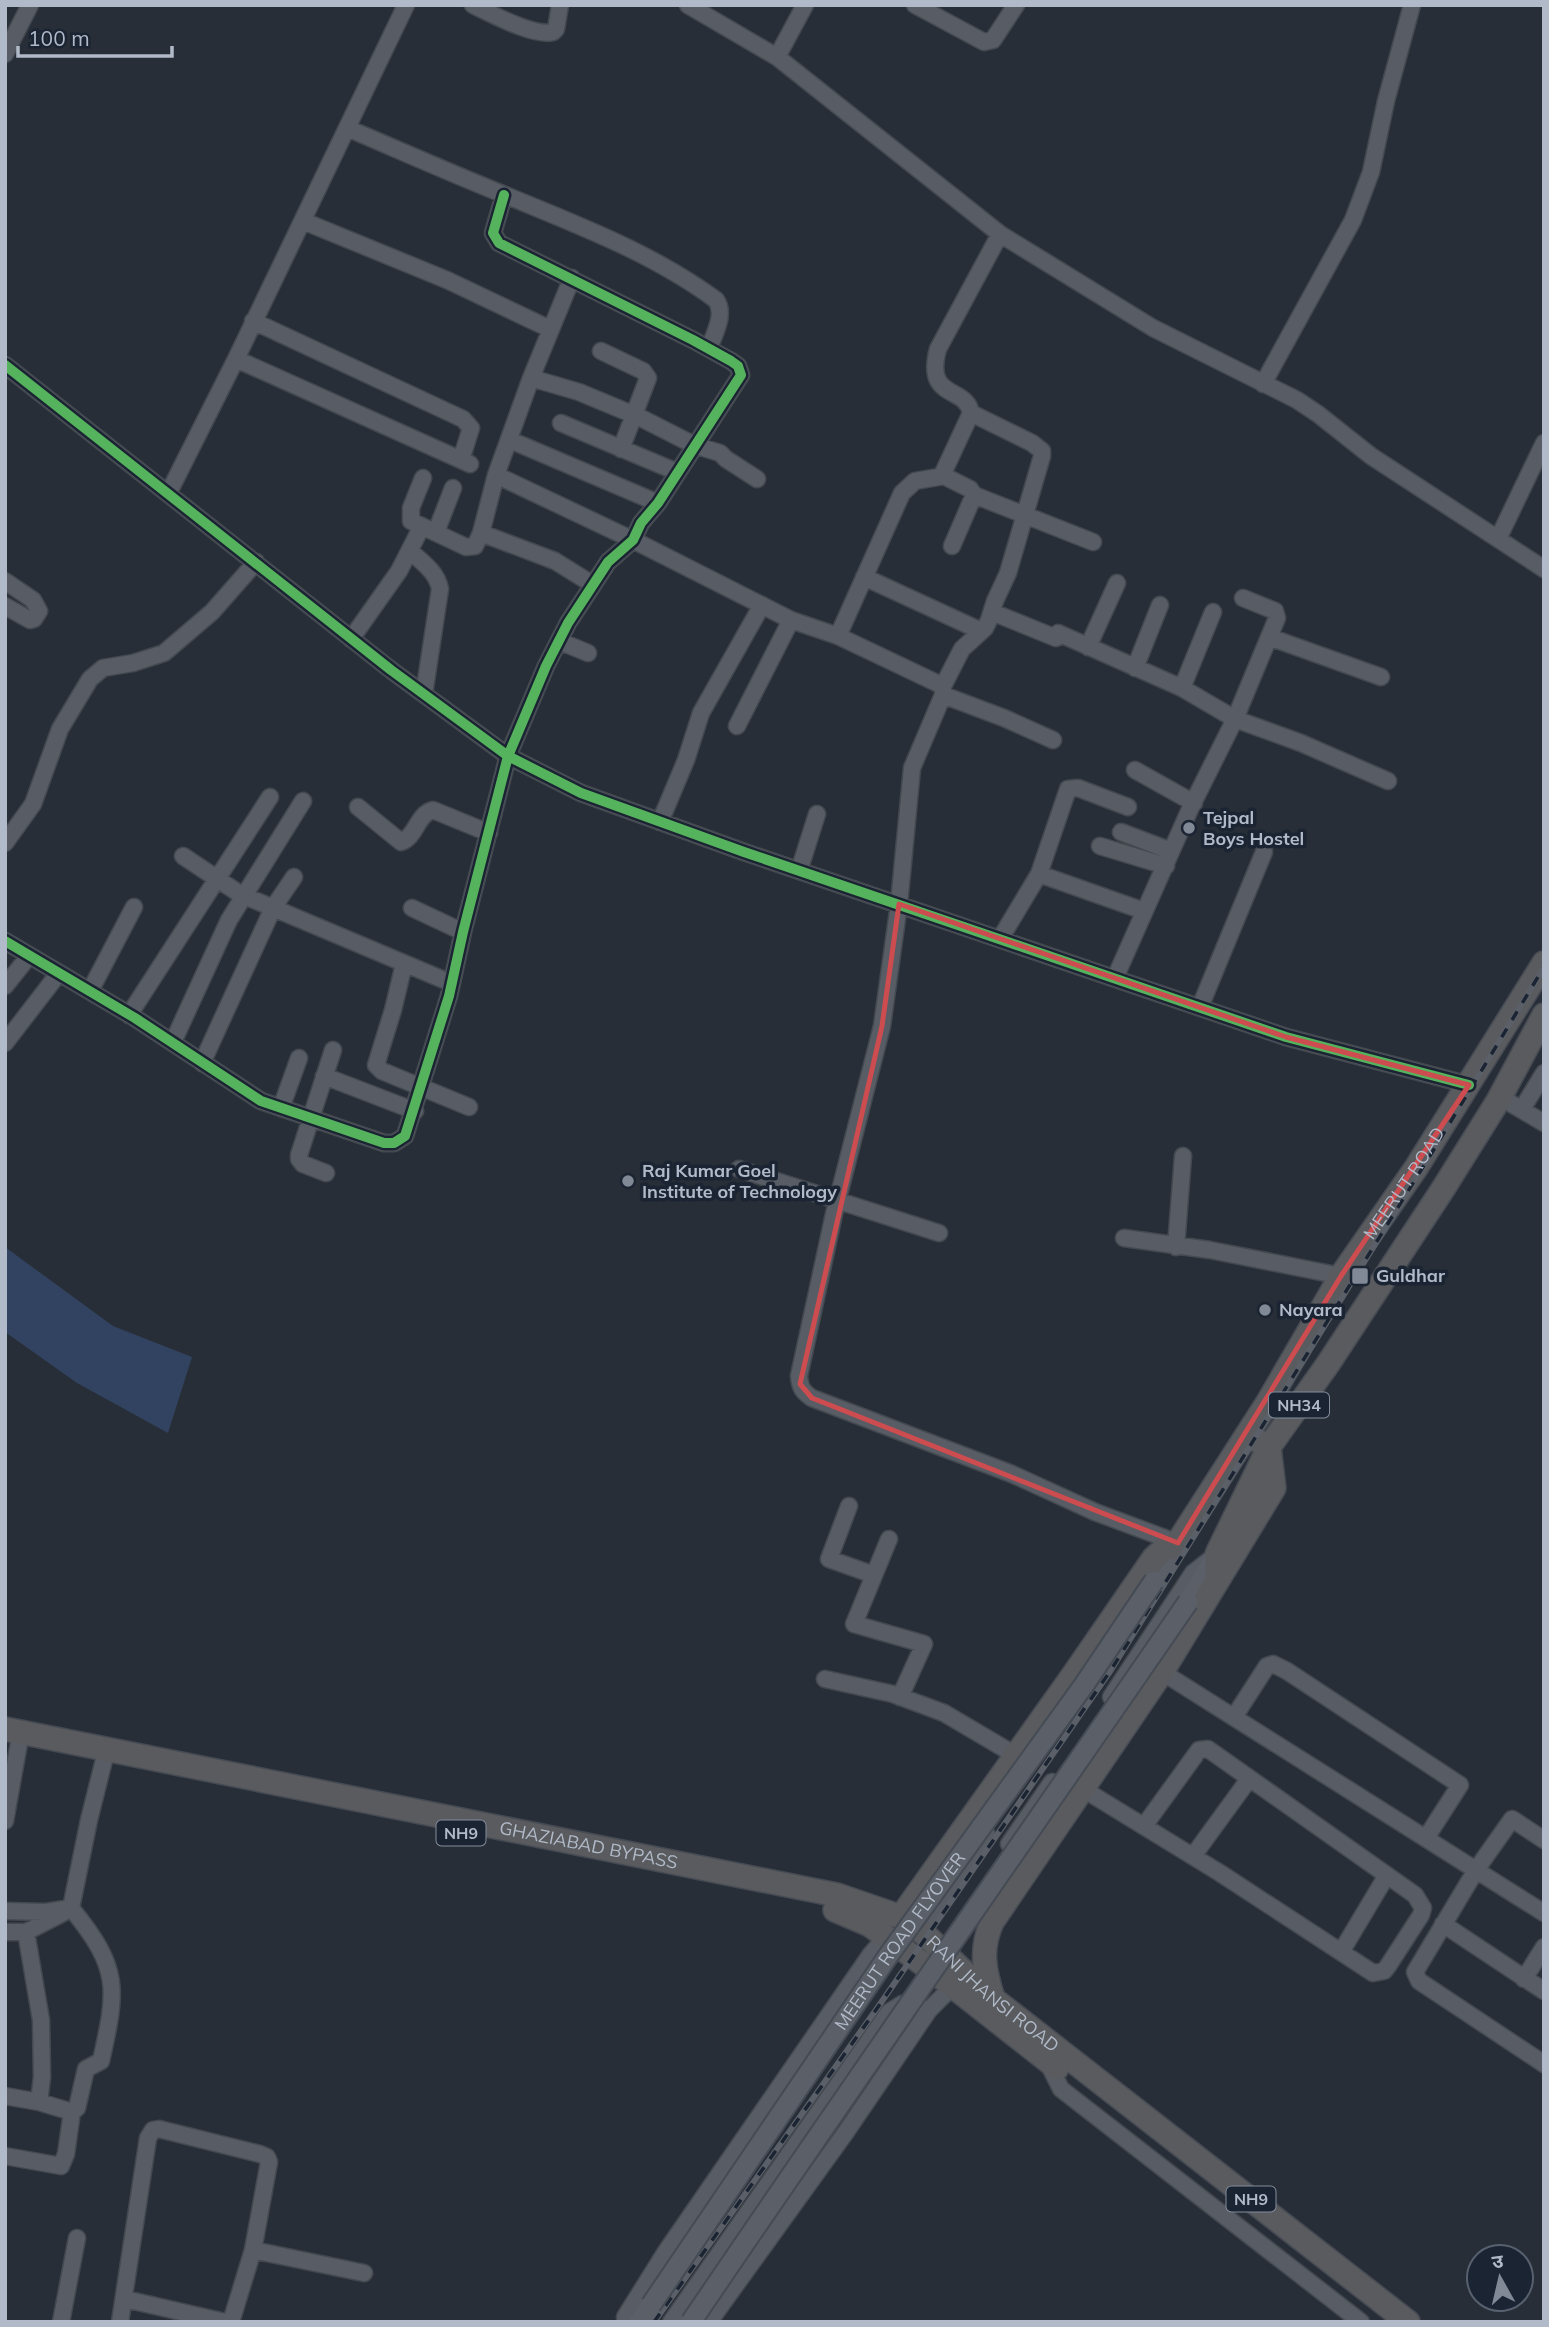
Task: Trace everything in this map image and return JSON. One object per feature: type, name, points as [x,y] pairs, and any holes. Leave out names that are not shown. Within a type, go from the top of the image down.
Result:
[{"type":"highway","name":"MEERUT ROAD","points":[[1177,1545],[1247,1435],[1341,1276],[1416,1168],[1544,963]]},
{"type":"highway","name":"MEERUT ROAD","points":[[1217,1554],[1269,1447],[1395,1263],[1500,1097],[1544,1015]]},
{"type":"highway","points":[[993,1998],[984,1966],[984,1950],[992,1922],[1162,1672],[1273,1488],[1269,1447],[1247,1435]]},
{"type":"highway","points":[[901,1917],[1154,1558],[1164,1549],[1177,1545]]},
{"type":"highway","points":[[1217,1554],[1217,1584]]},
{"type":"highway","name":"GHAZIABAD BYPASS","points":[[10,1737],[104,1760],[169,1768],[835,1910],[857,1918],[887,1937],[953,1986]]},
{"type":"highway","name":"GHAZIABAD BYPASS","points":[[10,1737],[837,1895],[901,1917],[920,1930]]},
{"type":"highway","points":[[922,1886],[943,1898]]},
{"type":"highway","name":"RANI JHANSI ROAD","points":[[920,1930],[1056,2057]]},
{"type":"highway","name":"NH9","points":[[953,1986],[1056,2057],[1408,2322]]},
{"type":"highway","name":"NH9","points":[[1087,2081],[1387,2322]]},
{"type":"main road","name":"MEERUT ROAD FLYOVER","points":[[639,2322],[888,1956],[1077,1696],[1177,1545]]},
{"type":"main road","name":"NH34","points":[[691,2322],[874,2053],[1188,1602],[1217,1554]]},
{"type":"street","points":[[5,54],[30,5]]},
{"type":"street","points":[[168,494],[406,5]]},
{"type":"street","points":[[473,5],[545,34],[556,29],[560,5]]},
{"type":"street","points":[[688,5],[777,57],[1000,234],[1153,328],[1318,414],[1371,456],[1544,569]]},
{"type":"street","points":[[777,57],[805,5]]},
{"type":"street","points":[[915,5],[979,40],[989,42],[996,36],[1016,5]]},
{"type":"street","points":[[1263,384],[1364,195],[1412,5]]},
{"type":"street","points":[[347,128],[549,212],[682,276],[716,300],[721,311],[709,349]]},
{"type":"street","points":[[5,941],[173,1042],[246,1093],[281,1108],[384,1143],[394,1143],[405,1136],[415,1111],[452,984],[508,756],[559,641],[592,584],[608,562],[633,540],[641,523],[658,503],[741,376],[738,366],[709,349],[499,243],[494,239],[494,225],[504,195]]},
{"type":"street","points":[[303,221],[447,280],[550,330]]},
{"type":"street","points":[[944,476],[971,413],[969,405],[943,388],[938,381],[935,362],[938,349],[1000,234]]},
{"type":"street","points":[[423,478],[411,508],[411,521],[466,547],[475,546],[496,475],[531,378],[572,278]]},
{"type":"street","points":[[236,359],[465,462],[471,428],[463,419],[253,321]]},
{"type":"street","points":[[601,351],[647,374],[648,383],[621,449]]},
{"type":"street","points":[[5,365],[424,694],[508,756],[581,793],[799,871],[1286,1037],[1469,1085]]},
{"type":"street","points":[[531,378],[579,392],[635,415],[694,445],[720,453],[757,479]]},
{"type":"street","points":[[920,1930],[1121,1642],[1175,1560],[1177,1545],[1012,1474],[812,1398],[803,1392],[799,1376],[838,1201],[882,1026],[899,904],[912,768],[962,649],[987,625],[1009,573],[1042,456],[1042,451],[1022,438],[971,413]]},
{"type":"street","points":[[561,423],[677,472]]},
{"type":"street","points":[[510,440],[658,503]]},
{"type":"street","points":[[1498,539],[1544,443]]},
{"type":"street","points":[[496,475],[791,620],[838,636],[943,690],[1052,740]]},
{"type":"street","points":[[838,636],[902,493],[915,481],[944,476],[970,489],[974,495],[1093,542]]},
{"type":"street","points":[[351,639],[410,551],[429,529],[453,488]]},
{"type":"street","points":[[952,546],[974,495]]},
{"type":"street","points":[[481,533],[555,561],[592,584]]},
{"type":"street","points":[[410,551],[431,570],[440,589],[424,694]]},
{"type":"street","points":[[5,843],[33,804],[60,729],[90,679],[103,668],[133,663],[164,653],[212,612],[256,562]]},
{"type":"street","points":[[864,577],[981,631]]},
{"type":"street","points":[[5,581],[33,600],[39,611],[34,619],[30,620],[5,606]]},
{"type":"street","points":[[1088,647],[1116,583]]},
{"type":"street","points":[[1115,978],[1235,719],[1269,637],[1276,613],[1243,598]]},
{"type":"street","points":[[660,822],[686,760],[701,713],[762,605]]},
{"type":"street","points":[[1135,668],[1160,605]]},
{"type":"street","points":[[992,612],[1088,647],[1182,688],[1235,719],[1301,743],[1388,781]]},
{"type":"street","points":[[1182,688],[1213,612]]},
{"type":"street","points":[[737,726],[791,620]]},
{"type":"street","points":[[1269,637],[1381,677]]},
{"type":"street","points":[[559,641],[588,653]]},
{"type":"street","points":[[1135,769],[1194,803]]},
{"type":"street","points":[[1000,939],[1039,874],[1068,789],[1077,788],[1128,807]]},
{"type":"street","points":[[129,1015],[171,954],[270,797]]},
{"type":"street","points":[[173,1042],[243,895],[303,801]]},
{"type":"street","points":[[358,807],[401,842],[408,838],[424,814],[433,810],[489,833]]},
{"type":"street","points":[[799,871],[817,814]]},
{"type":"street","points":[[1121,832],[1169,859]]},
{"type":"street","points":[[1100,846],[1169,859]]},
{"type":"street","points":[[1200,1007],[1264,852]]},
{"type":"street","points":[[183,856],[243,895],[452,984]]},
{"type":"street","points":[[1039,874],[1144,911]]},
{"type":"street","points":[[202,1063],[273,908],[294,877]]},
{"type":"street","points":[[90,991],[134,907]]},
{"type":"street","points":[[412,908],[463,932]]},
{"type":"street","points":[[5,986],[29,956]]},
{"type":"street","points":[[404,964],[376,1065],[382,1071],[469,1107]]},
{"type":"street","points":[[5,1043],[59,974]]},
{"type":"street","points":[[326,1173],[303,1164],[299,1159],[333,1050]]},
{"type":"street","points":[[281,1108],[299,1058]]},
{"type":"street","points":[[1522,1109],[1544,1073]]},
{"type":"street","points":[[324,1076],[415,1111]]},
{"type":"street","points":[[1500,1097],[1544,1123]]},
{"type":"street","points":[[1176,1247],[1183,1156]]},
{"type":"street","points":[[739,1169],[939,1233]]},
{"type":"street","points":[[1124,1238],[1265,1260],[1341,1276]]},
{"type":"street","points":[[849,1506],[829,1559],[874,1575]]},
{"type":"street","points":[[889,1539],[854,1625],[923,1644],[900,1697]]},
{"type":"street","points":[[984,1950],[967,1936],[960,1926],[959,1920],[963,1911],[1112,1696],[1193,1573],[1217,1554]]},
{"type":"street","points":[[1234,1717],[1268,1666],[1273,1664],[1287,1671],[1460,1786],[1426,1838]]},
{"type":"street","points":[[1162,1672],[1544,1913]]},
{"type":"street","points":[[825,1679],[900,1697],[944,1713],[1017,1756]]},
{"type":"street","points":[[5,1821],[15,1766],[10,1737]]},
{"type":"street","points":[[1083,1789],[1193,1856],[1373,1973],[1384,1971],[1421,1915],[1423,1908],[1420,1901],[1387,1875],[1208,1749],[1199,1750],[1144,1826]]},
{"type":"street","points":[[5,2157],[61,2166],[66,2154],[72,2112],[77,2108],[86,2069],[101,2061],[113,1995],[108,1968],[99,1946],[71,1908],[104,1760]]},
{"type":"street","points":[[1193,1856],[1249,1779]]},
{"type":"street","points":[[1544,1840],[1512,1819],[1476,1870],[1415,1972],[1419,1981],[1544,2064]]},
{"type":"street","points":[[1341,1952],[1387,1875]]},
{"type":"street","points":[[5,1912],[46,1912],[71,1908]]},
{"type":"street","points":[[5,1932],[26,1932],[71,1908]]},
{"type":"street","points":[[1443,1924],[1544,1991]]},
{"type":"street","points":[[26,1932],[41,2020],[42,2077],[39,2102]]},
{"type":"street","points":[[626,2322],[625,2317],[665,2253],[871,1954],[887,1937]]},
{"type":"street","points":[[1524,1979],[1544,1947]]},
{"type":"street","points":[[709,2322],[846,2132],[929,2010],[953,1986]]},
{"type":"street","points":[[671,2322],[889,2012],[902,2004],[929,2010]]},
{"type":"street","points":[[1360,2322],[1061,2089],[1056,2057],[1096,2067],[1418,2322]]},
{"type":"street","points":[[5,2096],[72,2112]]},
{"type":"street","points":[[120,2322],[148,2138],[153,2130],[178,2133],[267,2157],[268,2171],[253,2250],[231,2322]]},
{"type":"street","points":[[61,2322],[77,2238]]},
{"type":"street","points":[[253,2250],[364,2273]]},
{"type":"street","points":[[125,2299],[225,2322]]},
{"type":"highlighted area","points":[[899,904],[1286,1037],[1469,1085],[1341,1276],[1178,1543],[812,1398],[800,1384],[882,1026]]},
{"type":"water","points":[[5,1247],[113,1326],[192,1357],[168,1433],[77,1383],[5,1332]]},
{"type":"railway","points":[[654,2322],[878,2007],[1111,1670],[1544,967]]},
{"type":"cycle path","points":[[5,941],[135,1018],[261,1101],[384,1143],[394,1143],[405,1136],[449,996],[508,756],[546,666],[568,623],[608,562],[633,540],[641,523],[658,503],[741,375],[738,366],[693,340],[499,243],[493,233],[504,195]]},
{"type":"cycle path","points":[[5,365],[391,670],[508,756],[581,793],[744,852],[1286,1037],[1469,1085]]},
{"type":"place","name":"Tejpal Boys Hostel","points":[[1189,828]]},
{"type":"place","name":"Raj Kumar Goel Institute of Technology","points":[[628,1181]]},
{"type":"place","name":"Guldhar","points":[[1360,1276]]},
{"type":"place","name":"Nayara","points":[[1265,1310]]}]
